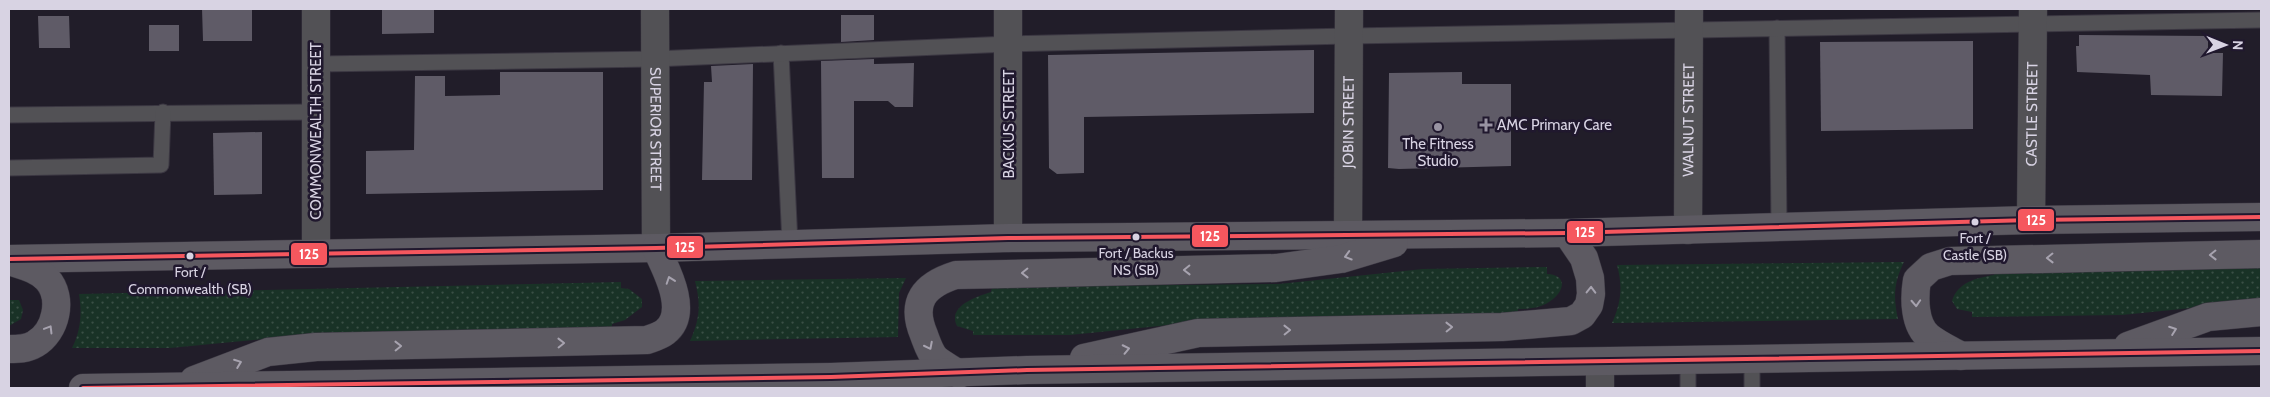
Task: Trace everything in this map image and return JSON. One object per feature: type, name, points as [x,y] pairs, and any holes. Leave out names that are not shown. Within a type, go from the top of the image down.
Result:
[{"type":"main road","points":[[9,260],[656,248],[1008,238],[1567,233],[2031,220],[2261,217]]},
{"type":"main road","points":[[959,374],[936,359],[922,331],[917,309],[922,296],[944,279],[956,275],[1276,268],[1341,259],[1429,233]]},
{"type":"main road","points":[[1027,370],[1198,333],[1502,326],[1571,321],[1582,315],[1589,305],[1592,294],[1590,278],[1584,258],[1567,233]]},
{"type":"main road","points":[[176,386],[268,352],[316,347],[647,340],[664,333],[671,326],[676,309],[675,293],[656,248]]},
{"type":"main road","points":[[1961,356],[1928,336],[1918,319],[1916,305],[1916,280],[1931,267],[1950,260],[2261,254]]},
{"type":"main road","points":[[9,260],[31,268],[48,280],[54,292],[56,316],[52,326],[35,345],[23,349],[9,350]]},
{"type":"main road","points":[[2110,352],[2208,317],[2261,312]]},
{"type":"main road","points":[[83,388],[831,382],[1027,370],[1752,360],[2110,352],[2261,352]]},
{"type":"street","name":"COMMONWEALTH STREET","points":[[316,9],[316,253]]},
{"type":"street","name":"SUPERIOR STREET","points":[[655,9],[656,248]]},
{"type":"street","name":"BACKUS STREET","points":[[1008,9],[1008,238]]},
{"type":"street","name":"JOBIN STREET","points":[[1348,234],[1349,9]]},
{"type":"street","name":"CASTLE STREET","points":[[2031,220],[2033,16]]},
{"type":"street","name":"WALNUT STREET","points":[[1688,230],[1689,19]]},
{"type":"street","points":[[1600,362],[1600,388]]},
{"type":"lane","points":[[316,64],[654,59],[1008,44],[1349,36],[1689,19],[1777,28],[2033,16],[2261,20]]},
{"type":"lane","points":[[1777,28],[1780,228]]},
{"type":"lane","points":[[781,53],[790,244]]},
{"type":"lane","points":[[9,168],[161,165],[163,112]]},
{"type":"lane","points":[[9,115],[316,112]]},
{"type":"lane","points":[[1752,360],[1752,388]]},
{"type":"lane","points":[[1688,361],[1688,388]]},
{"type":"green space","points":[[1904,262],[1895,290],[1898,319],[1612,323],[1620,295],[1617,265]]},
{"type":"green space","points":[[2261,265],[2261,301],[2122,315],[1972,317],[1972,312],[1957,309],[1952,301],[1963,285],[1994,275],[1994,270]]},
{"type":"green space","points":[[1547,267],[1547,274],[1554,275],[1561,281],[1562,285],[1558,294],[1542,306],[1518,309],[1518,314],[1219,320],[1070,335],[973,335],[973,331],[957,326],[955,319],[959,308],[971,300],[991,292],[992,287],[1279,284],[1423,269]]},
{"type":"green space","points":[[906,278],[899,293],[898,337],[690,341],[696,325],[698,311],[695,281]]},
{"type":"green space","points":[[621,282],[621,288],[629,289],[642,299],[642,307],[625,320],[612,324],[612,331],[297,336],[170,348],[72,348],[80,321],[79,294]]},
{"type":"green space","points":[[9,300],[19,300],[23,310],[21,319],[9,326]]},
{"type":"building","points":[[202,9],[252,9],[252,41],[203,41]]},
{"type":"building","points":[[382,9],[434,9],[434,33],[382,34]]},
{"type":"building","points":[[841,15],[874,15],[874,40],[841,42]]},
{"type":"building","points":[[38,16],[69,16],[70,48],[39,48]]},
{"type":"building","points":[[149,25],[179,25],[179,51],[149,51]]},
{"type":"building","points":[[2079,35],[2208,36],[2208,53],[2223,53],[2222,96],[2151,95],[2150,75],[2077,72],[2076,46],[2079,46]]},
{"type":"building","points":[[1973,41],[1973,129],[1821,131],[1820,42]]},
{"type":"building","points":[[1314,50],[1314,113],[1084,117],[1084,173],[1057,174],[1049,168],[1048,55]]},
{"type":"building","points":[[874,59],[874,64],[914,63],[913,107],[895,107],[888,101],[854,101],[854,178],[822,178],[821,61]]},
{"type":"building","points":[[753,64],[752,180],[702,180],[704,82],[712,82],[711,66]]},
{"type":"building","points":[[500,72],[603,72],[603,190],[366,194],[366,151],[414,150],[415,76],[445,76],[445,96],[500,95]]},
{"type":"building","points":[[1462,72],[1462,84],[1511,84],[1511,166],[1388,168],[1389,73]]},
{"type":"building","points":[[262,132],[262,194],[214,195],[213,133]]},
{"type":"transit line","name":"125","points":[[9,259],[656,248],[1008,238],[1567,233],[2031,220],[2261,217]]},
{"type":"transit line","name":"125","points":[[83,388],[831,377],[1027,370],[2261,351]]},
{"type":"place","name":"AMC Primary Care","points":[[1486,125]]},
{"type":"place","name":"The Fitness Studio","points":[[1438,127]]},
{"type":"place","name":"Fort / Castle (SB)","points":[[1975,222]]},
{"type":"place","name":"Fort / Backus NS (SB)","points":[[1136,237]]},
{"type":"place","name":"Fort / Commonwealth (SB)","points":[[190,256]]}]
